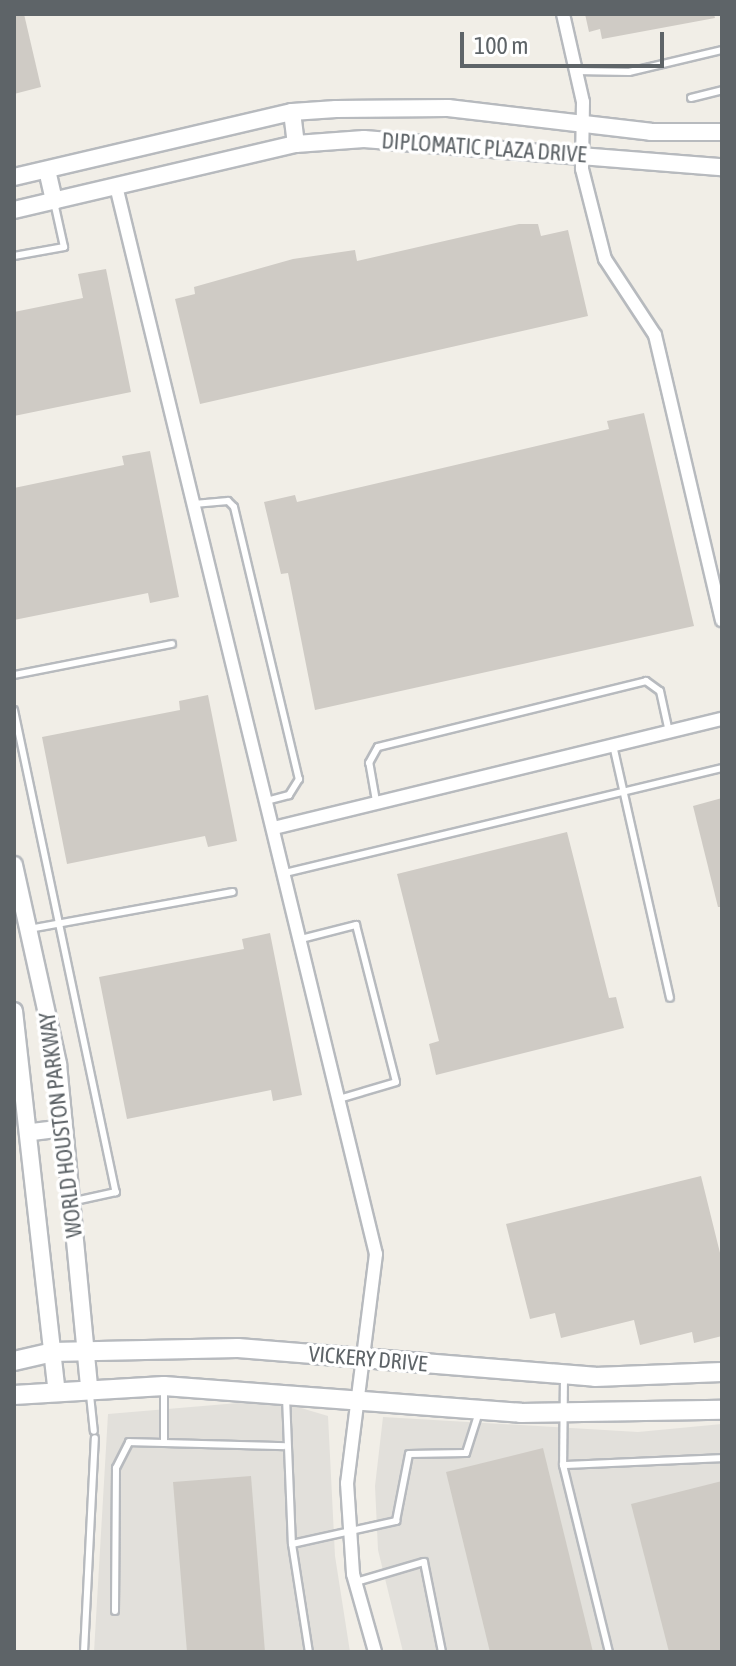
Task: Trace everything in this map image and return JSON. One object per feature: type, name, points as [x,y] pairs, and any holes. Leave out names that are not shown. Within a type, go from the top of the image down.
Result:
[{"type":"main road","name":"VICKERY DRIVE","points":[[14,1361],[52,1352],[238,1348],[564,1375],[722,1372]]},
{"type":"main road","name":"VICKERY DRIVE","points":[[14,1395],[56,1388],[164,1386],[286,1390],[564,1414],[722,1410]]},
{"type":"street","points":[[563,14],[586,123],[582,155],[609,272],[655,335],[722,620]]},
{"type":"street","name":"DIPLOMATIC PLAZA DRIVE","points":[[14,177],[292,112],[448,108],[586,123],[722,132]]},
{"type":"street","points":[[292,112],[296,144]]},
{"type":"street","name":"DIPLOMATIC PLAZA DRIVE","points":[[14,210],[296,144],[424,139],[722,167]]},
{"type":"street","points":[[47,170],[54,201]]},
{"type":"street","points":[[116,186],[376,1254],[357,1396],[350,1536],[356,1582],[375,1652]]},
{"type":"street","points":[[274,828],[722,719]]},
{"type":"street","name":"WORLD HOUSTON PARKWAY","points":[[14,865],[22,931],[52,1027],[89,1387]]},
{"type":"street","name":"WORLD HOUSTON PARKWAY","points":[[14,1011],[32,1132],[56,1388]]},
{"type":"street","points":[[32,1132],[64,1128]]},
{"type":"lane","points":[[576,71],[629,72],[722,50]]},
{"type":"lane","points":[[691,98],[722,90]]},
{"type":"lane","points":[[14,256],[64,247],[54,201]]},
{"type":"lane","points":[[194,504],[228,501],[234,507],[299,779],[289,795],[267,801]]},
{"type":"lane","points":[[14,675],[172,644]]},
{"type":"lane","points":[[376,802],[369,763],[378,747],[646,681],[660,691],[669,732]]},
{"type":"lane","points":[[14,710],[116,1192],[71,1201]]},
{"type":"lane","points":[[613,745],[670,998]]},
{"type":"lane","points":[[285,873],[722,768]]},
{"type":"lane","points":[[22,931],[233,892]]},
{"type":"lane","points":[[301,939],[356,925],[396,1082],[339,1099]]},
{"type":"lane","points":[[564,1375],[563,1465],[609,1652]]},
{"type":"lane","points":[[164,1386],[164,1443]]},
{"type":"lane","points":[[84,1652],[94,1434],[89,1387]]},
{"type":"lane","points":[[286,1390],[284,1446],[292,1544],[309,1652]]},
{"type":"lane","points":[[292,1544],[350,1536],[396,1521],[409,1454],[466,1453],[480,1408]]},
{"type":"lane","points":[[115,1611],[116,1468],[129,1442],[284,1446]]},
{"type":"lane","points":[[563,1465],[722,1458]]},
{"type":"lane","points":[[356,1582],[424,1562],[442,1652]]},
{"type":"shaded area","points":[[274,1400],[328,1416],[335,1556],[350,1652],[94,1652],[108,1414]]},
{"type":"shaded area","points":[[383,1417],[638,1432],[722,1424],[722,1652],[403,1652],[378,1550],[375,1486]]},
{"type":"building","points":[[14,14],[24,14],[41,87],[14,94]]},
{"type":"building","points":[[585,14],[714,14],[715,18],[602,39],[600,29],[589,32]]},
{"type":"building","points":[[519,224],[538,224],[541,236],[568,230],[588,316],[200,404],[175,299],[195,294],[194,287],[293,259],[355,250],[357,261]]},
{"type":"building","points":[[106,269],[131,392],[14,416],[14,312],[83,298],[78,274]]},
{"type":"building","points":[[644,413],[694,626],[315,710],[288,573],[281,574],[264,502],[295,495],[297,502],[609,429],[607,421]]},
{"type":"building","points":[[150,451],[179,597],[150,603],[148,593],[14,620],[14,488],[124,465],[122,456]]},
{"type":"building","points":[[208,695],[237,841],[208,847],[205,836],[67,864],[42,737],[180,710],[179,701]]},
{"type":"building","points":[[722,798],[722,907],[718,907],[693,806]]},
{"type":"building","points":[[567,832],[609,998],[616,997],[624,1028],[436,1075],[429,1044],[439,1041],[397,874]]},
{"type":"building","points":[[270,933],[302,1095],[273,1101],[271,1090],[127,1119],[99,977],[244,949],[242,939]]},
{"type":"building","points":[[701,1176],[722,1261],[722,1336],[694,1343],[692,1332],[640,1345],[634,1320],[561,1338],[555,1313],[530,1319],[506,1224]]},
{"type":"building","points":[[543,1448],[593,1652],[490,1652],[446,1472]]},
{"type":"building","points":[[251,1476],[265,1652],[187,1652],[173,1482]]},
{"type":"building","points":[[722,1481],[722,1652],[669,1652],[631,1504]]}]
